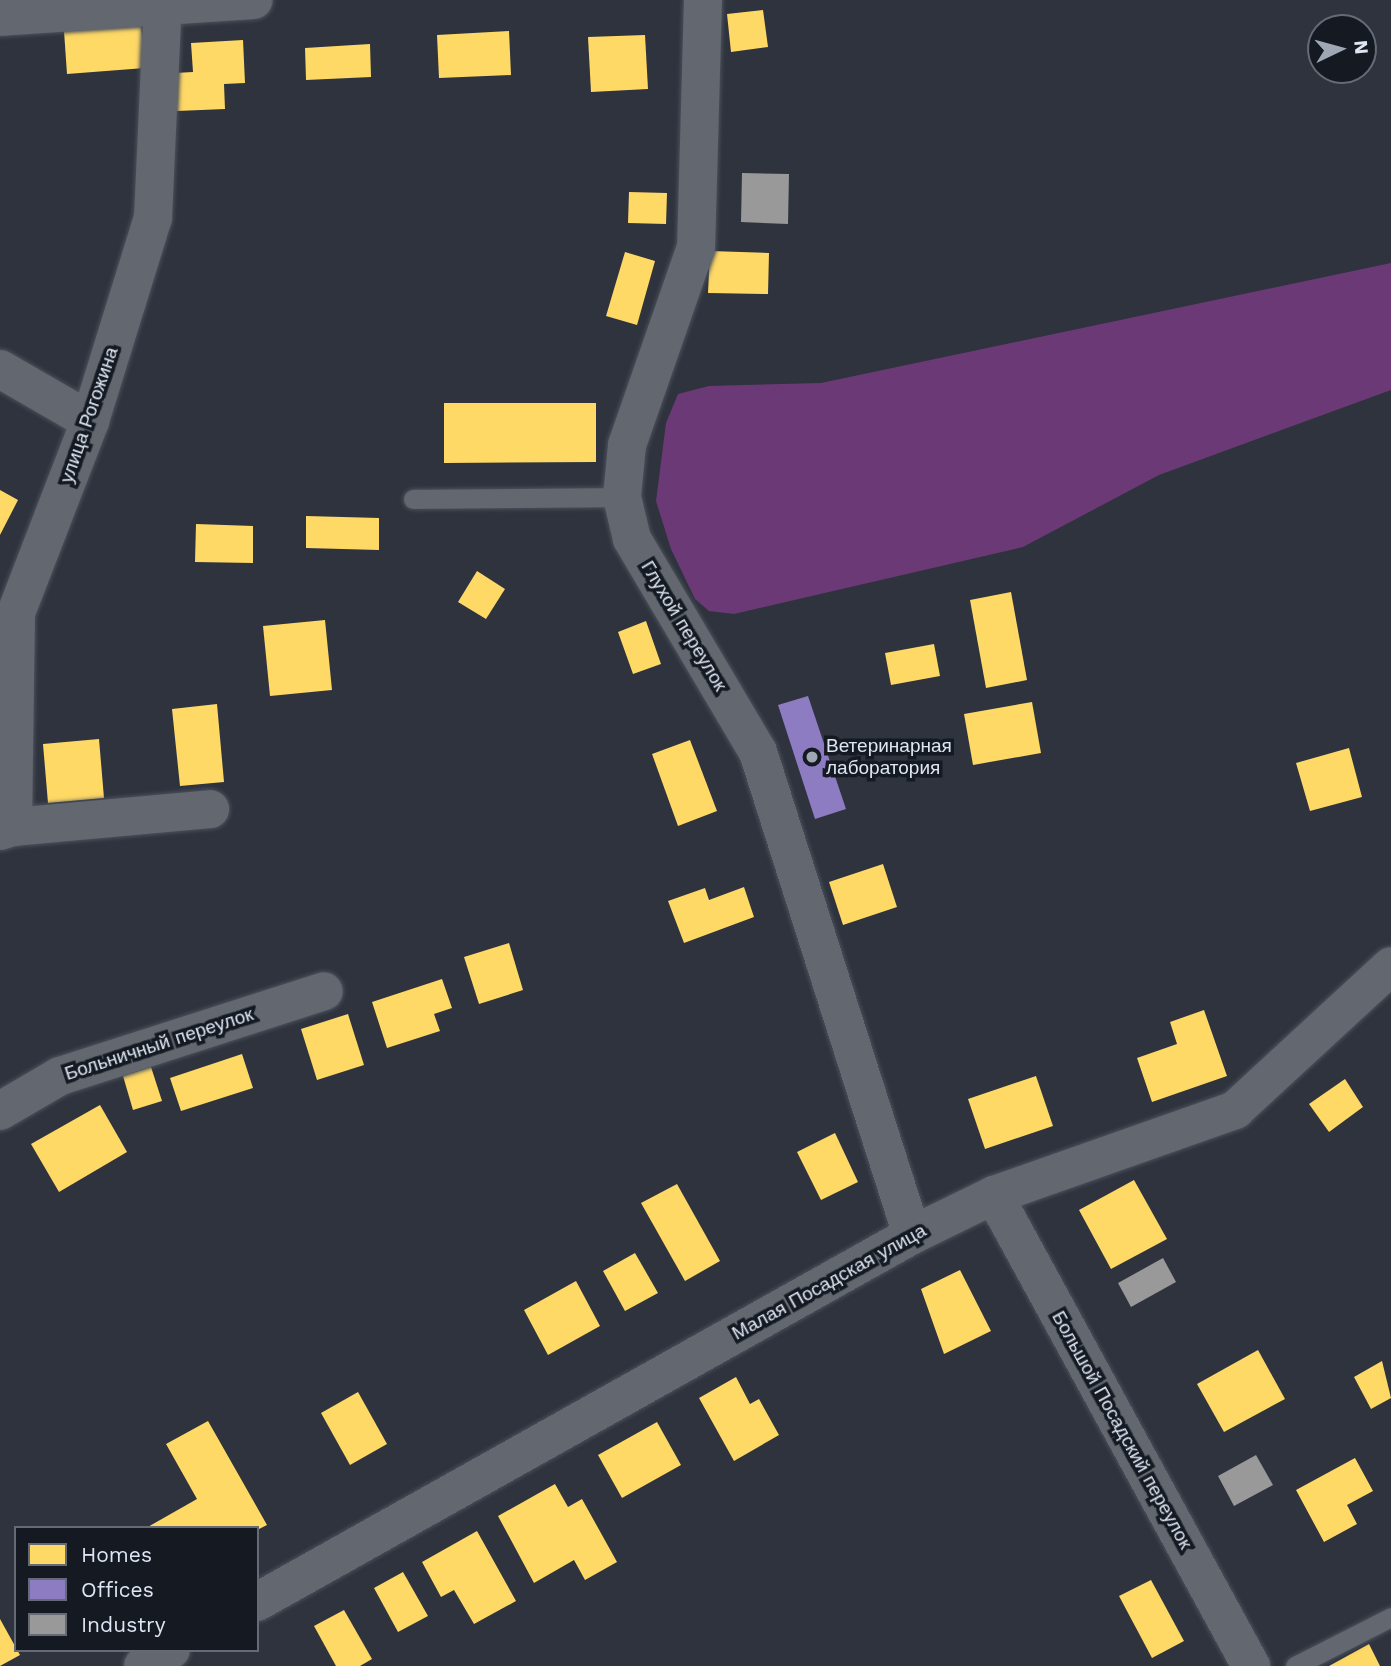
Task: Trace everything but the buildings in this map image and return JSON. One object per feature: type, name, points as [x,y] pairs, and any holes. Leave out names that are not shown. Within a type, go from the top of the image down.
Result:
[{"type":"street","points":[[0,17],[163,2],[253,0]]},
{"type":"street","name":"Глухой переулок","points":[[703,0],[696,247],[627,445],[622,497],[632,538],[758,752],[912,1235]]},
{"type":"street","name":"улица Рогожина","points":[[163,2],[153,218],[90,421],[16,613],[7,829],[210,809]]},
{"type":"street","points":[[0,369],[90,421]]},
{"type":"street","name":"Малая Посадская улица","points":[[259,1601],[912,1235],[994,1195],[1235,1110],[1391,966]]},
{"type":"street","name":"Больничный переулок","points":[[0,1111],[60,1076],[324,991]]},
{"type":"street","name":"Большой Посадский переулок","points":[[994,1195],[1251,1666]]},
{"type":"street","points":[[143,1666],[168,1652]]},
{"type":"lane","points":[[413,499],[622,497]]},
{"type":"lane","points":[[1296,1666],[1391,1617]]},
{"type":"shaded area","points":[[1391,263],[1391,390],[1159,475],[1023,547],[734,614],[709,611],[695,599],[671,549],[656,501],[666,423],[678,394],[709,386],[821,383]]},
{"type":"place","name":"Ветеринарная лаборатория","points":[[812,757]]}]
